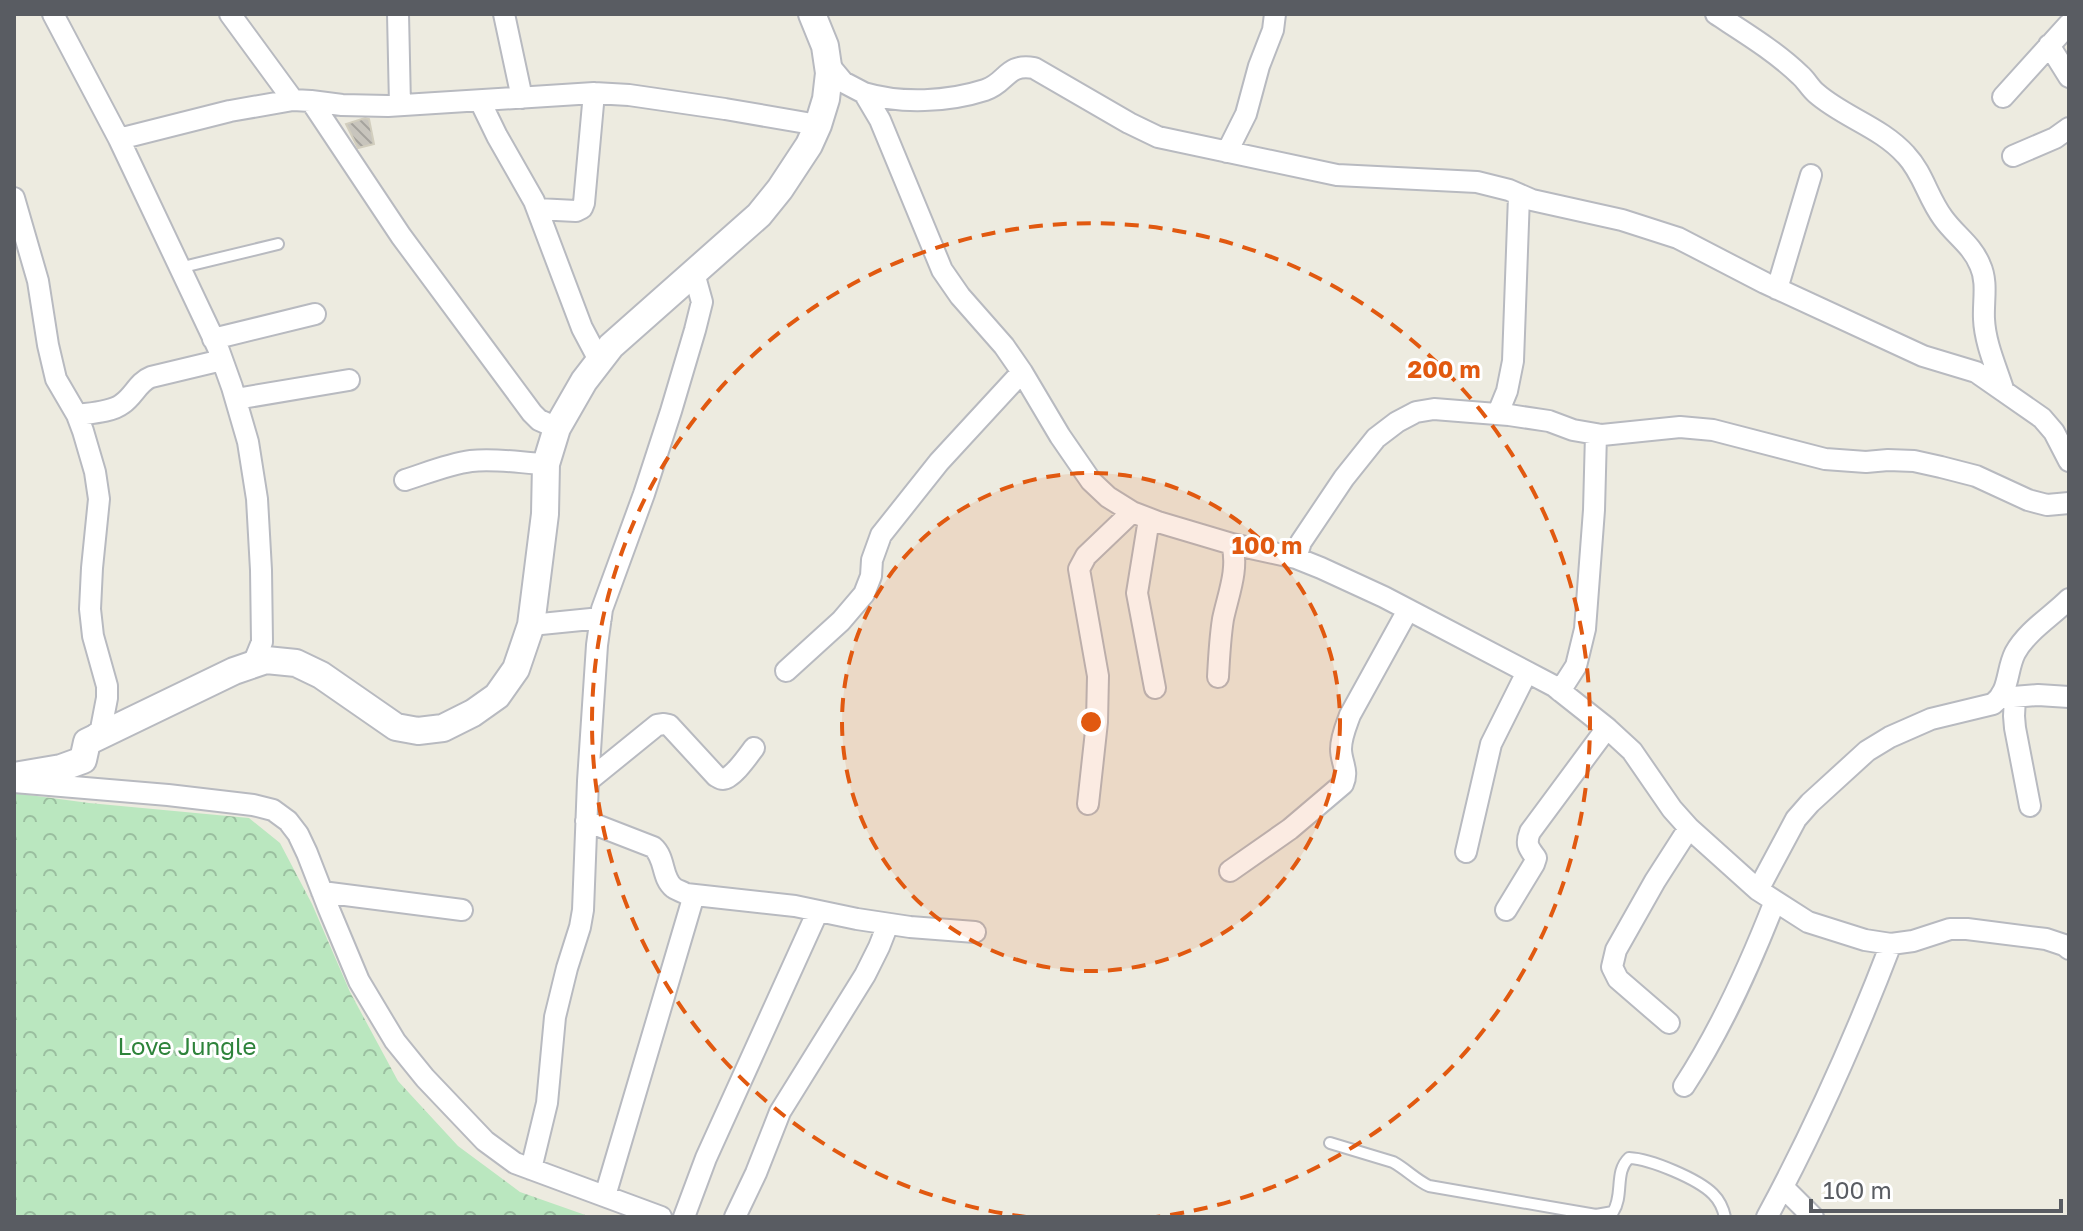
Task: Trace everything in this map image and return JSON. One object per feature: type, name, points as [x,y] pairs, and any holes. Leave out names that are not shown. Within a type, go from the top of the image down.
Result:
[{"type":"street","points":[[53,14],[119,139],[213,339],[236,399],[248,442],[257,499],[262,642],[253,664]]},
{"type":"street","points":[[230,14],[302,101],[539,420],[557,428]]},
{"type":"street","points":[[398,14],[400,105]]},
{"type":"street","points":[[504,14],[522,98]]},
{"type":"street","points":[[87,742],[234,671],[266,660],[296,663],[321,675],[396,727],[418,731],[443,728],[497,696],[516,669],[531,625],[545,514],[546,464],[557,428],[599,360],[628,330],[759,215],[797,164],[818,125],[826,99],[829,73],[825,46],[812,14]]},
{"type":"street","points":[[1227,152],[1246,114],[1273,30],[1275,14]]},
{"type":"street","points":[[1716,14],[1760,43],[1800,75],[1816,93],[1889,139],[1906,155],[1919,172],[1944,220],[1969,245],[1980,263],[1985,277],[1984,320],[2003,389]]},
{"type":"street","points":[[2003,97],[2069,24]]},
{"type":"street","points":[[2049,45],[2069,77]]},
{"type":"street","points":[[828,64],[843,82],[864,93],[880,98],[911,100],[988,90],[1016,67],[1034,68],[1158,137],[1337,175],[1477,182],[1556,207],[1650,228],[1923,356],[1976,372],[2042,418],[2054,432],[2069,461]]},
{"type":"street","points":[[119,139],[230,111],[302,101],[400,105],[594,93],[629,95],[818,125]]},
{"type":"street","points":[[537,209],[567,212],[582,208],[594,93]]},
{"type":"street","points":[[864,93],[880,120],[942,270],[960,296],[1004,346],[1060,436],[1091,481],[1108,497],[1140,516],[1232,544],[1296,558],[1321,568],[1408,610],[1560,691],[1632,751],[1689,828],[1758,890],[1808,922],[1865,940],[1891,944],[1913,941],[1939,931],[1967,929],[2046,939],[2069,949]]},
{"type":"street","points":[[480,101],[526,183],[582,328],[599,360]]},
{"type":"street","points":[[2013,156],[2055,138],[2069,128]]},
{"type":"street","points":[[1777,289],[1811,175]]},
{"type":"street","points":[[1498,413],[1507,391],[1513,361],[1519,196]]},
{"type":"street","points":[[14,198],[38,281],[56,379],[77,415],[95,472],[99,499],[90,609],[93,636],[107,686],[103,724],[87,742],[83,760],[61,768],[14,776]]},
{"type":"street","points":[[531,1169],[547,1103],[555,1017],[582,918],[588,781],[602,609],[644,494],[695,330],[702,302],[694,273]]},
{"type":"street","points":[[213,339],[315,314]]},
{"type":"street","points":[[77,415],[120,407],[143,380],[222,360]]},
{"type":"street","points":[[786,671],[841,621],[864,594],[881,535],[939,462],[1022,372]]},
{"type":"street","points":[[236,399],[349,380]]},
{"type":"street","points":[[1296,558],[1301,542],[1344,478],[1386,428],[1416,412],[1434,409],[1498,413],[1549,421],[1596,434],[1680,427],[1713,430],[1825,459],[1914,461],[1976,476],[2028,500],[2047,505],[2069,503]]},
{"type":"street","points":[[1560,691],[1576,666],[1585,629],[1596,434]]},
{"type":"street","points":[[405,480],[473,460],[546,464]]},
{"type":"street","points":[[1140,516],[1137,593],[1155,688]]},
{"type":"street","points":[[1088,804],[1097,722],[1098,676],[1079,569],[1086,556],[1140,516]]},
{"type":"street","points":[[1218,677],[1223,622],[1234,566],[1232,544]]},
{"type":"street","points":[[2030,806],[2008,697],[2016,651],[2069,599]]},
{"type":"street","points":[[1230,871],[1290,829],[1343,784],[1346,770],[1341,748],[1347,723],[1408,610]]},
{"type":"street","points":[[531,625],[601,618]]},
{"type":"street","points":[[1466,852],[1491,744],[1527,672]]},
{"type":"street","points":[[1758,890],[1796,819],[1867,751],[1931,719],[1993,704],[2008,697],[2069,697]]},
{"type":"street","points":[[588,781],[657,725],[669,725],[721,779],[727,779],[754,748]]},
{"type":"street","points":[[1506,910],[1536,858],[1527,847],[1530,832],[1607,728]]},
{"type":"street","points":[[14,782],[168,795],[273,810],[288,821],[298,834],[359,981],[395,1041],[425,1078],[485,1141],[515,1163],[661,1217]]},
{"type":"street","points":[[586,821],[653,847],[662,859],[669,882],[674,889],[686,894],[795,906],[888,924],[975,932]]},
{"type":"street","points":[[1669,1023],[1618,979],[1612,963],[1616,950],[1655,881],[1689,828]]},
{"type":"street","points":[[322,892],[462,910]]},
{"type":"street","points":[[605,1196],[694,895]]},
{"type":"street","points":[[1684,1086],[1714,1038],[1753,958],[1775,901]]},
{"type":"street","points":[[684,1217],[706,1158],[818,911]]},
{"type":"street","points":[[735,1217],[780,1112],[865,975],[888,924]]},
{"type":"street","points":[[1767,1217],[1860,1025],[1891,944]]},
{"type":"street","points":[[1783,1187],[1813,1217]]},
{"type":"lane","points":[[179,268],[278,244]]},
{"type":"lane","points":[[1330,1143],[1393,1162],[1429,1186],[1596,1215],[1613,1212],[1617,1206],[1621,1170],[1629,1158],[1636,1158],[1655,1163],[1705,1187],[1719,1201],[1725,1217]]},
{"type":"green space","name":"Love Jungle","points":[[14,793],[249,818],[280,843],[312,904],[350,992],[398,1081],[458,1146],[520,1192],[591,1217],[14,1217]]},
{"type":"building","points":[[369,119],[374,144],[358,148],[346,124]]}]
